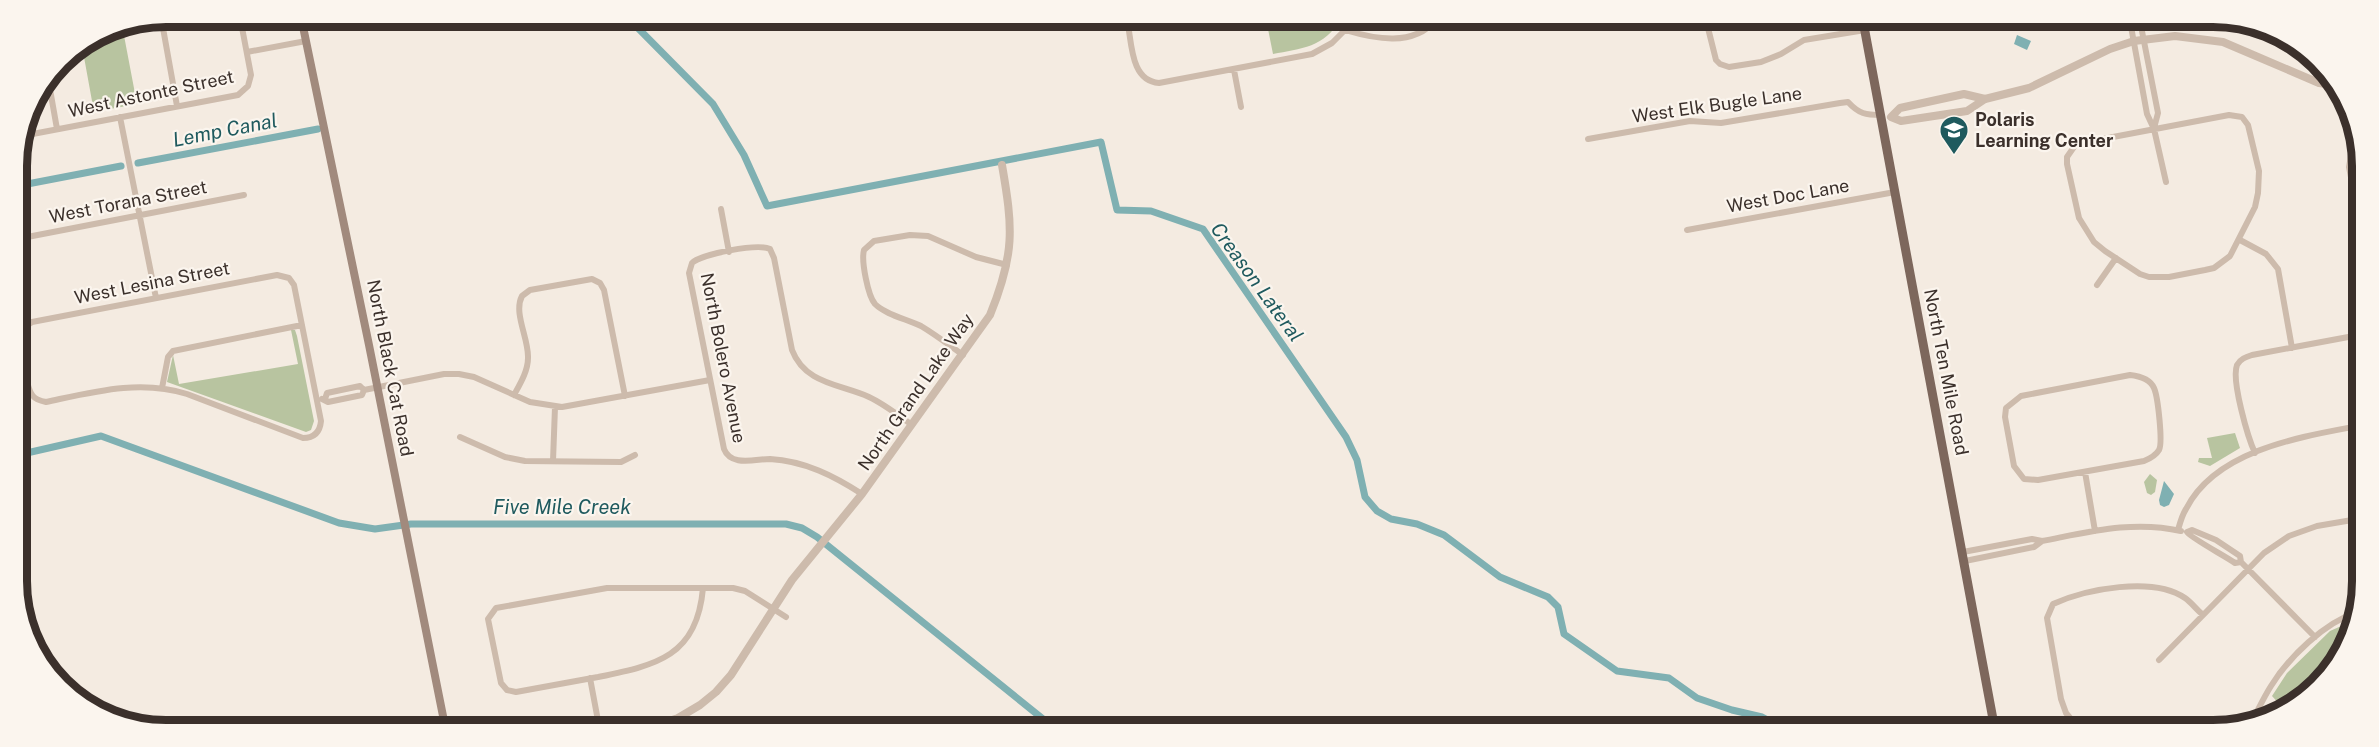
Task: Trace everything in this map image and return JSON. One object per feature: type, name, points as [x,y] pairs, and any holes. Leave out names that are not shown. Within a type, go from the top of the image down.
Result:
[{"type":"main road","name":"North Black Cat Road","points":[[304,27],[444,720]]},
{"type":"main road","name":"North Ten Mile Road","points":[[1864,27],[1885,117],[1895,192],[1993,720]]},
{"type":"street","points":[[163,27],[177,106]]},
{"type":"street","points":[[242,27],[247,52],[306,41]]},
{"type":"street","points":[[1128,27],[1136,67],[1146,80],[1160,83],[1312,54],[1332,43],[1346,27]]},
{"type":"street","points":[[1345,30],[1370,38],[1390,39],[1421,34],[1428,27]]},
{"type":"street","points":[[1708,27],[1713,54],[1720,64],[1729,67],[1761,62],[1781,54],[1804,40],[1856,27]]},
{"type":"street","points":[[2131,27],[2147,114],[2154,129],[2166,182]]},
{"type":"street","points":[[2141,27],[2158,113],[2154,129]]},
{"type":"street","points":[[1885,117],[1901,121],[1967,111],[1985,99],[2029,88],[2096,54],[2134,41],[2175,36],[2223,42],[2325,84]]},
{"type":"street","name":"West Astonte Street","points":[[31,134],[238,95],[248,86],[251,75],[247,52]]},
{"type":"street","points":[[1234,70],[1241,107]]},
{"type":"street","points":[[50,90],[57,129]]},
{"type":"street","points":[[1885,117],[1900,108],[1964,94],[1985,99]]},
{"type":"street","name":"West Elk Bugle Lane","points":[[1588,139],[1690,122],[1721,123],[1848,102],[1857,112],[1885,117]]},
{"type":"street","points":[[2229,115],[2242,117],[2248,125],[2259,179],[2255,207],[2230,256],[2214,268],[2159,278],[2140,274],[2094,242],[2079,218],[2067,164],[2070,150],[2082,142],[2154,129],[2229,115]]},
{"type":"street","points":[[120,117],[156,298]]},
{"type":"street","points":[[2352,156],[2349,166],[2352,182]]},
{"type":"street","name":"North Grand Lake Way","points":[[672,720],[716,692],[731,675],[792,580],[862,494],[990,315],[1000,290],[1010,244],[1011,217],[1002,165]]},
{"type":"street","name":"West Doc Lane","points":[[1687,230],[1895,192]]},
{"type":"street","name":"West Torana Street","points":[[27,237],[244,195]]},
{"type":"street","points":[[721,209],[729,252],[758,246],[770,249],[774,258],[792,351],[799,364],[813,378],[873,399],[912,425]]},
{"type":"street","points":[[963,355],[920,326],[882,309],[874,302],[863,258],[865,248],[871,243],[910,235],[928,236],[976,256],[1007,265]]},
{"type":"street","points":[[2240,240],[2266,254],[2278,269],[2292,348]]},
{"type":"street","name":"North Bolero Avenue","points":[[729,252],[700,257],[692,263],[689,273],[724,449],[729,458],[737,460],[788,461],[808,466],[837,478],[862,494]]},
{"type":"street","points":[[2097,285],[2115,258]]},
{"type":"street","name":"West Lesina Street","points":[[27,326],[32,322],[277,275],[284,275],[294,285],[302,325]]},
{"type":"street","points":[[514,395],[526,372],[528,358],[519,306],[522,296],[530,290],[588,279],[598,281],[604,290],[625,396]]},
{"type":"street","points":[[302,325],[321,421],[320,428],[315,435],[303,438],[187,394],[162,388],[168,357],[173,351],[302,325]]},
{"type":"street","points":[[2255,453],[2243,419],[2236,371],[2239,363],[2252,355],[2352,336]]},
{"type":"street","points":[[317,400],[325,399],[327,393],[360,386],[364,390],[444,374],[474,377],[537,404],[555,407],[573,406],[710,380]]},
{"type":"street","name":"West Lesina Street","points":[[27,375],[30,391],[36,399],[46,402],[127,387],[162,388]]},
{"type":"street","points":[[2134,375],[2148,381],[2154,389],[2161,446],[2151,458],[2085,472],[2038,480],[2024,479],[2014,466],[2005,417],[2006,408],[2021,396],[2134,375]]},
{"type":"street","points":[[553,461],[555,407]]},
{"type":"street","points":[[2178,530],[2186,508],[2209,479],[2255,453],[2295,438],[2352,427]]},
{"type":"street","points":[[460,437],[505,457],[525,460],[621,462],[634,455]]},
{"type":"street","points":[[2085,472],[2095,531]]},
{"type":"street","points":[[2159,660],[2264,553],[2289,536],[2317,526],[2352,520]]},
{"type":"street","points":[[1964,556],[2032,539],[2042,541],[2143,525],[2192,531],[2216,540],[2241,556],[2241,562],[2315,637]]},
{"type":"street","points":[[2072,720],[2066,713],[2061,699],[2047,618],[2053,604],[2072,596],[2127,586],[2149,586],[2183,597],[2202,614]]},
{"type":"street","points":[[703,588],[701,609],[695,624],[685,641],[666,658],[644,668],[516,692],[507,690],[501,683],[488,619],[496,608],[607,588],[703,588],[733,588],[745,591],[786,617]]},
{"type":"street","points":[[2256,713],[2280,673],[2315,637],[2333,623],[2347,617]]},
{"type":"street","points":[[590,678],[598,720]]},
{"type":"green space","points":[[1268,27],[1335,27],[1327,36],[1311,45],[1273,54]]},
{"type":"green space","points":[[124,33],[137,104],[94,112],[83,54]]},
{"type":"green space","points":[[291,330],[295,330],[297,336],[314,421],[311,430],[306,432],[167,382],[173,355],[179,384],[298,364]]},
{"type":"green space","points":[[2235,433],[2240,448],[2210,466],[2198,462],[2199,458],[2212,458],[2207,438]]},
{"type":"green space","points":[[2150,474],[2157,480],[2155,492],[2151,495],[2147,493],[2144,482]]},
{"type":"green space","points":[[2345,624],[2338,643],[2318,673],[2298,691],[2279,704],[2272,696],[2287,673],[2330,631]]},
{"type":"water","points":[[2017,35],[2031,41],[2027,50],[2014,44]]},
{"type":"water","points":[[2164,481],[2174,494],[2169,505],[2164,507],[2160,505],[2159,500]]},
{"type":"waterway","name":"Creason Lateral","points":[[637,27],[713,104],[744,155],[767,206],[1101,142],[1117,210],[1151,211],[1203,229],[1346,437],[1357,460],[1365,497],[1377,511],[1391,519],[1417,524],[1444,535],[1500,577],[1548,597],[1558,607],[1564,634],[1617,671],[1669,678],[1697,698],[1768,720]]},
{"type":"waterway","name":"Lemp Canal","points":[[138,163],[318,129]]},
{"type":"waterway","name":"Lemp Canal","points":[[27,184],[121,166]]},
{"type":"waterway","name":"Five Mile Creek","points":[[27,453],[101,436],[339,523],[375,529],[411,524],[786,524],[802,528],[817,537],[1044,720]]},
{"type":"place","name":"Polaris Learning Center","points":[[1954,156]]}]
